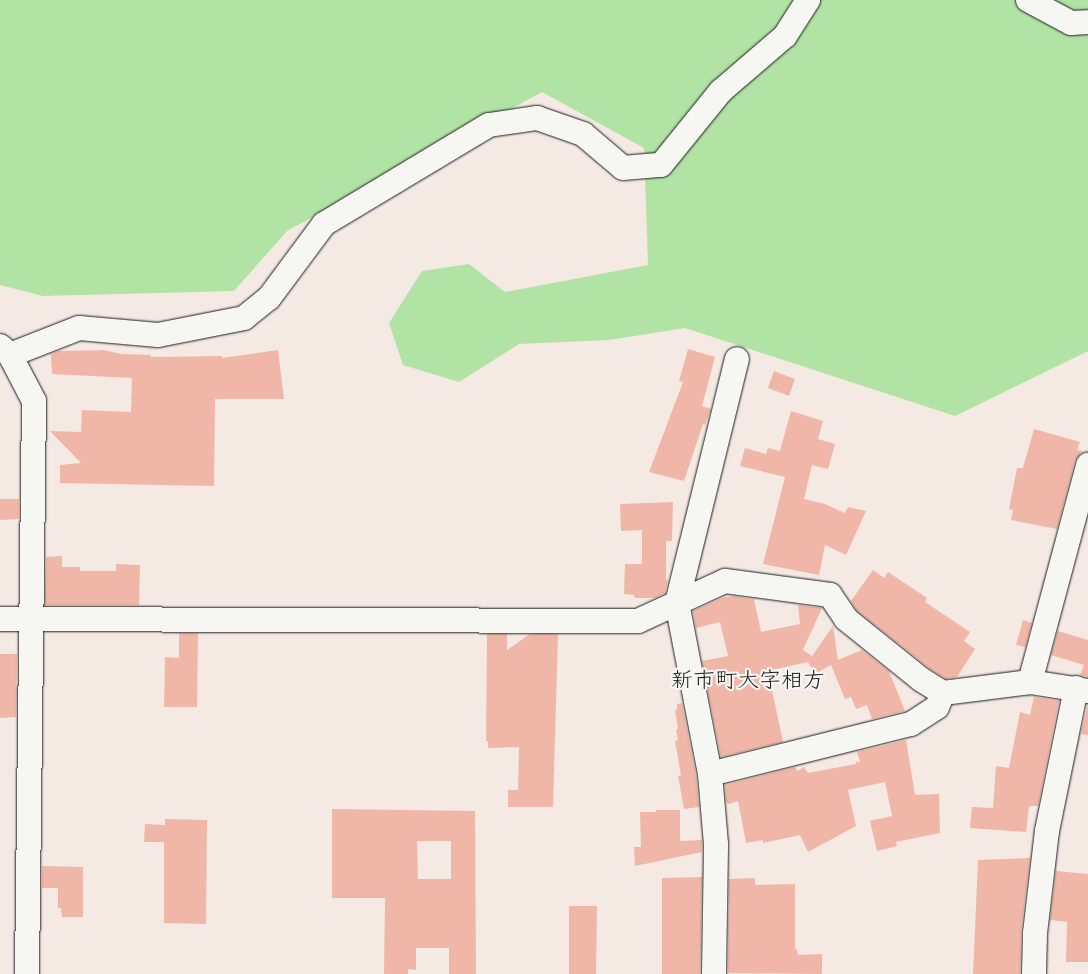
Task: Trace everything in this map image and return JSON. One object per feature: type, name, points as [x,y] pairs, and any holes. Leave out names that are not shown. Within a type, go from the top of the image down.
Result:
[{"type":"street","points":[[27,974],[34,401],[5,350],[79,328],[158,335],[244,318],[269,298],[324,224],[489,125],[537,118],[583,134],[622,168],[661,164],[722,91],[785,36],[808,0]]},
{"type":"street","points":[[1028,0],[1070,23],[1088,22]]},
{"type":"street","points":[[714,974],[716,844],[710,774],[678,603],[737,359]]},
{"type":"street","points":[[1030,682],[1088,465]]},
{"type":"street","points":[[0,619],[638,621],[724,581],[830,595],[846,619],[922,680],[943,693],[1030,682],[1082,690],[1047,831],[1035,932],[1034,974]]},
{"type":"street","points":[[710,774],[911,724],[937,707],[943,693]]},
{"type":"green space","points":[[0,0],[1088,0],[1088,351],[955,416],[685,328],[609,340],[519,344],[459,382],[403,365],[389,323],[422,271],[469,264],[505,292],[648,265],[644,148],[542,92],[287,231],[234,291],[43,296],[0,285]]},
{"type":"building","points":[[688,349],[715,357],[702,406],[711,409],[705,425],[703,424],[684,481],[649,472],[683,382],[679,381]]},
{"type":"building","points":[[103,350],[122,354],[150,355],[151,357],[222,356],[222,358],[278,350],[284,399],[215,399],[214,486],[60,483],[60,465],[81,463],[50,431],[81,432],[82,410],[131,412],[132,378],[52,374],[51,354],[58,351]]},
{"type":"building","points":[[774,371],[795,379],[789,396],[768,388]]},
{"type":"building","points":[[791,411],[823,421],[818,439],[835,444],[828,469],[812,465],[804,499],[825,504],[845,513],[848,507],[866,511],[846,555],[825,545],[819,575],[763,564],[785,477],[740,466],[745,448],[766,454],[768,448],[780,451]]},
{"type":"building","points":[[1034,429],[1080,442],[1077,450],[1082,451],[1075,461],[1057,529],[1011,520],[1013,510],[1009,509],[1017,468],[1023,468]]},
{"type":"building","points":[[0,499],[19,499],[19,519],[0,520]]},
{"type":"building","points":[[673,502],[672,541],[666,541],[666,580],[668,580],[665,593],[656,598],[635,598],[634,595],[624,594],[625,564],[642,564],[642,530],[621,531],[620,504]]},
{"type":"building","points":[[62,556],[62,567],[80,567],[80,571],[116,571],[116,564],[140,565],[139,605],[45,605],[46,557]]},
{"type":"building","points":[[873,570],[884,578],[888,572],[927,598],[925,602],[970,632],[964,641],[975,649],[957,677],[946,679],[930,669],[856,610],[851,601]]},
{"type":"building","points":[[732,596],[754,599],[761,632],[800,624],[798,605],[822,608],[803,650],[812,656],[833,626],[838,660],[862,650],[889,671],[905,711],[872,719],[867,705],[856,709],[851,697],[845,699],[831,665],[815,674],[808,662],[768,671],[783,742],[721,757],[702,661],[728,656],[720,622],[696,628],[693,611],[722,598]]},
{"type":"building","points":[[1023,620],[1032,623],[1025,647],[1016,645]]},
{"type":"building","points":[[1058,631],[1088,640],[1088,677],[1080,675],[1084,665],[1051,655]]},
{"type":"building","points":[[179,633],[198,633],[197,707],[164,707],[165,657],[179,658]]},
{"type":"building","points":[[487,634],[507,634],[507,650],[530,634],[558,634],[553,807],[508,807],[508,790],[518,790],[519,747],[488,748],[488,741],[486,741]]},
{"type":"building","points":[[0,654],[17,654],[16,717],[0,718]]},
{"type":"building","points":[[1034,697],[1059,701],[1038,806],[1029,806],[1026,832],[970,828],[972,807],[993,808],[996,766],[1009,768],[1020,712],[1030,715]]},
{"type":"building","points":[[682,703],[696,776],[699,807],[684,809],[678,776],[681,775],[675,741],[678,740],[676,729],[678,729],[675,710],[677,710],[677,704]]},
{"type":"building","points":[[1088,704],[1088,735],[1081,734]]},
{"type":"building","points":[[906,740],[915,795],[939,794],[940,833],[896,842],[897,846],[877,851],[870,821],[892,816],[885,782],[848,790],[856,826],[808,852],[800,835],[763,843],[763,840],[746,843],[738,801],[729,804],[726,802],[725,785],[795,767],[798,771],[804,767],[808,773],[856,764],[856,762],[860,762],[857,752]]},
{"type":"building","points":[[332,809],[475,811],[476,974],[449,974],[449,948],[416,948],[416,970],[408,969],[408,974],[384,974],[385,898],[332,898]],"holes":[[[417,841],[451,841],[451,879],[418,879]]]},
{"type":"building","points":[[656,810],[680,810],[680,841],[702,840],[702,852],[635,866],[634,847],[641,847],[640,812],[656,812]]},
{"type":"building","points":[[165,819],[207,820],[206,924],[164,923],[164,842],[144,842],[145,824],[165,825]]},
{"type":"building","points":[[1030,858],[1021,931],[1020,974],[973,974],[978,860]]},
{"type":"building","points":[[42,866],[83,867],[83,917],[62,917],[61,908],[58,908],[58,888],[42,888]]},
{"type":"building","points":[[1056,871],[1088,874],[1088,962],[1066,962],[1067,922],[1050,920]]},
{"type":"building","points":[[702,877],[700,974],[662,974],[662,878]]},
{"type":"building","points":[[755,878],[755,885],[795,884],[795,949],[797,949],[798,955],[822,954],[822,974],[728,973],[729,879]]},
{"type":"building","points":[[569,906],[597,906],[596,974],[569,974]]},
{"type":"district","name":"新市町大字相方","points":[[748,682]]}]
